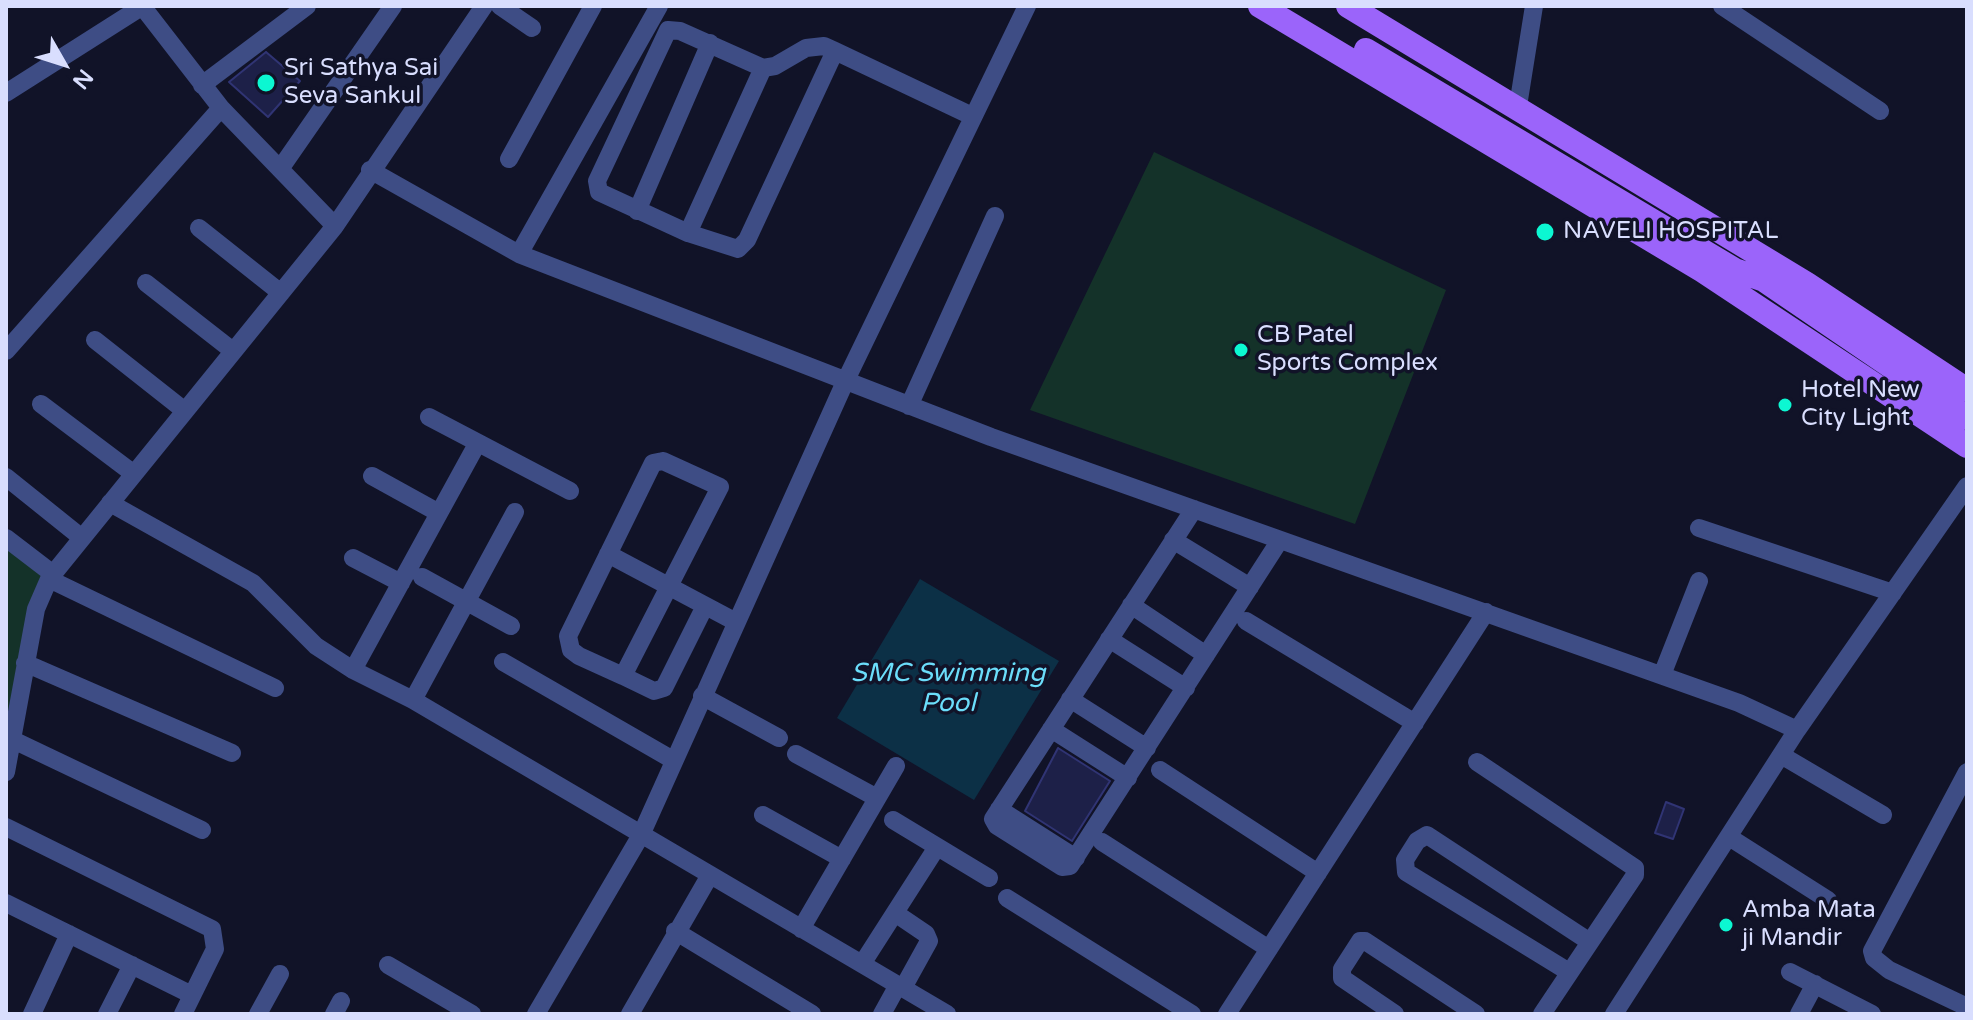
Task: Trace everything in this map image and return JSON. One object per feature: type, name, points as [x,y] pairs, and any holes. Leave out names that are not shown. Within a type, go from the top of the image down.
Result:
[{"type":"main road","points":[[1260,6],[1703,271],[1967,446]]},
{"type":"main road","points":[[1292,6],[1735,270],[1764,280],[1967,418]]},
{"type":"main road","points":[[1348,6],[1813,287],[1967,390]]},
{"type":"main road","points":[[1735,270],[1755,291],[1967,436]]},
{"type":"street","points":[[6,93],[142,6],[221,108],[335,226]]},
{"type":"street","points":[[202,85],[307,6]]},
{"type":"street","points":[[280,169],[393,6]]},
{"type":"street","points":[[6,772],[36,609],[51,576],[335,226],[370,170],[484,6]]},
{"type":"street","points":[[500,6],[532,28]]},
{"type":"street","points":[[509,159],[593,6]]},
{"type":"street","points":[[536,1014],[641,835],[845,382],[1027,6]]},
{"type":"street","points":[[1518,106],[1534,6]]},
{"type":"street","points":[[1722,6],[1880,111]]},
{"type":"street","points":[[519,254],[652,8]]},
{"type":"street","points":[[763,68],[673,29],[665,33],[596,187],[605,197],[688,233],[733,250],[743,246],[835,51]]},
{"type":"street","points":[[637,211],[710,43]]},
{"type":"street","points":[[688,233],[763,68],[815,45],[835,51],[974,115]]},
{"type":"street","points":[[6,351],[221,108]]},
{"type":"street","points":[[370,170],[519,254],[845,382],[1739,703],[1797,730]]},
{"type":"street","points":[[909,406],[995,216]]},
{"type":"street","points":[[199,228],[281,293]]},
{"type":"street","points":[[146,283],[233,351]]},
{"type":"street","points":[[95,340],[185,411]]},
{"type":"street","points":[[41,404],[134,474]]},
{"type":"street","points":[[429,417],[570,491]]},
{"type":"street","points":[[353,670],[477,444]]},
{"type":"street","points":[[623,676],[720,487],[663,461],[653,463],[568,636],[571,650],[579,656],[654,691],[664,688],[705,606]]},
{"type":"street","points":[[372,476],[439,513]]},
{"type":"street","points":[[6,477],[82,538]]},
{"type":"street","points":[[1614,1014],[1797,730],[1967,486]]},
{"type":"street","points":[[110,503],[253,583],[316,646],[353,670],[413,700],[947,1014]]},
{"type":"street","points":[[1194,509],[993,819],[997,826],[1062,867],[1070,866],[1076,858],[1280,540]]},
{"type":"street","points":[[413,700],[515,512]]},
{"type":"street","points":[[1699,528],[1893,593]]},
{"type":"street","points":[[6,538],[51,576],[275,688]]},
{"type":"street","points":[[1173,540],[1250,587]]},
{"type":"street","points":[[608,554],[736,622]]},
{"type":"street","points":[[353,558],[401,583]]},
{"type":"street","points":[[422,577],[511,626]]},
{"type":"street","points":[[1662,675],[1699,581]]},
{"type":"street","points":[[1131,605],[1206,655]]},
{"type":"street","points":[[1227,1014],[1486,612]]},
{"type":"street","points":[[1246,621],[1415,723]]},
{"type":"street","points":[[1109,639],[1186,688]]},
{"type":"street","points":[[503,662],[673,760]]},
{"type":"street","points":[[25,663],[232,753]]},
{"type":"street","points":[[702,696],[779,738]]},
{"type":"street","points":[[1070,699],[1147,748]]},
{"type":"street","points":[[1051,729],[1128,778]]},
{"type":"street","points":[[11,739],[202,830]]},
{"type":"street","points":[[796,754],[877,798]]},
{"type":"street","points":[[1781,755],[1883,815]]},
{"type":"street","points":[[1477,762],[1635,868],[1635,875],[1542,1014]]},
{"type":"street","points":[[801,929],[896,766]]},
{"type":"street","points":[[1160,770],[1318,873]]},
{"type":"street","points":[[1967,772],[1872,951],[1874,958],[1889,970],[1967,1007]]},
{"type":"street","points":[[763,815],[842,859]]},
{"type":"street","points":[[893,820],[989,878]]},
{"type":"street","points":[[6,827],[212,929],[215,949],[183,1014]]},
{"type":"street","points":[[1569,972],[1406,872],[1405,860],[1417,841],[1427,835],[1590,942]]},
{"type":"street","points":[[1729,837],[1828,900]]},
{"type":"street","points":[[1102,842],[1269,949]]},
{"type":"street","points":[[862,964],[937,847]]},
{"type":"street","points":[[633,1013],[675,931],[710,875]]},
{"type":"street","points":[[1007,898],[1192,1014]]},
{"type":"street","points":[[6,903],[192,995]]},
{"type":"street","points":[[882,1014],[929,941],[926,934],[895,913]]},
{"type":"street","points":[[675,931],[812,1014]]},
{"type":"street","points":[[32,1014],[69,934]]},
{"type":"street","points":[[1395,1014],[1342,978],[1342,969],[1360,941],[1372,945],[1476,1014]]},
{"type":"street","points":[[107,1014],[132,965]]},
{"type":"street","points":[[388,965],[472,1014]]},
{"type":"street","points":[[1790,972],[1872,1014]]},
{"type":"street","points":[[258,1014],[280,974]]},
{"type":"street","points":[[1799,1014],[1815,984]]},
{"type":"green space","name":"CB Patel Sports Complex","points":[[1154,152],[1446,290],[1355,524],[1030,410]]},
{"type":"green space","points":[[6,537],[53,574],[6,767]]},
{"type":"water","name":"SMC Swimming Pool","points":[[920,579],[1059,661],[974,800],[837,718]]},
{"type":"building","points":[[266,52],[300,81],[268,117],[229,82]]},
{"type":"building","points":[[1058,748],[1110,781],[1072,841],[1025,811]]},
{"type":"building","points":[[1666,802],[1684,809],[1673,839],[1655,833]]},
{"type":"place","name":"Sri Sathya Sai Seva Sankul","points":[[266,83]]},
{"type":"place","name":"NAVELI HOSPITAL","points":[[1545,232]]},
{"type":"place","name":"CB Patel Sports Complex","points":[[1241,350]]},
{"type":"place","name":"Hotel New City Light","points":[[1785,405]]},
{"type":"place","name":"Amba Mata ji Mandir","points":[[1726,925]]}]
